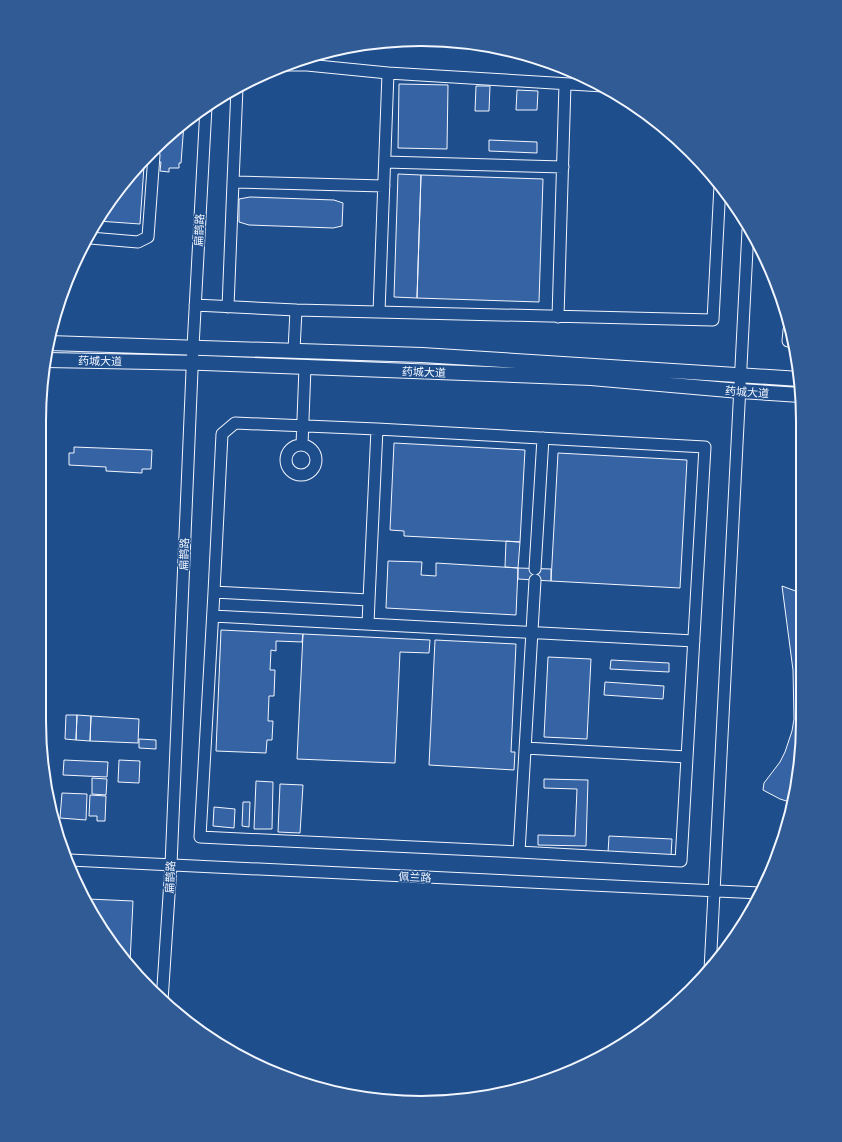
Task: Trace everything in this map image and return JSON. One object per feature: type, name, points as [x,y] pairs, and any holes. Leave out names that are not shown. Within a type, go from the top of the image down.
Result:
[{"type":"main road","name":"药城大道","points":[[54,343],[422,355],[794,379]]},
{"type":"main road","name":"药城大道","points":[[51,360],[192,363],[592,378],[740,392],[795,395]]},
{"type":"street","points":[[314,62],[388,73],[587,85]]},
{"type":"street","points":[[379,312],[388,73]]},
{"type":"street","points":[[558,317],[565,84]]},
{"type":"street","points":[[228,307],[237,95]]},
{"type":"street","name":"扁鹊路","points":[[163,992],[171,865],[192,363],[206,114]]},
{"type":"street","points":[[93,238],[138,242],[148,236],[154,158]]},
{"type":"street","points":[[384,162],[563,167]]},
{"type":"street","points":[[233,182],[384,186]]},
{"type":"street","points":[[195,305],[296,310],[713,320],[720,194]]},
{"type":"street","points":[[711,959],[748,237]]},
{"type":"street","points":[[294,350],[296,310]]},
{"type":"street","points":[[302,445],[306,367]]},
{"type":"street","points":[[235,423],[377,429],[705,447],[681,861],[519,852],[200,838],[222,434],[235,423]]},
{"type":"street","points":[[368,624],[377,429]]},
{"type":"street","points":[[535,569],[543,438]]},
{"type":"street","points":[[519,852],[535,580]]},
{"type":"street","points":[[214,592],[369,600]]},
{"type":"street","points":[[213,616],[694,641]]},
{"type":"street","points":[[525,748],[687,757]]},
{"type":"street","name":"佩兰路","points":[[73,860],[754,893]]},
{"type":"building","points":[[399,84],[448,85],[447,149],[398,148]]},
{"type":"building","points":[[476,86],[490,86],[489,111],[475,111]]},
{"type":"building","points":[[517,90],[538,91],[537,110],[516,110]]},
{"type":"building","points":[[183,131],[181,163],[179,163],[179,168],[169,168],[169,172],[160,171],[161,162],[158,162],[159,153]]},
{"type":"building","points":[[489,140],[537,142],[537,153],[489,151]]},
{"type":"building","points":[[144,169],[140,224],[104,221],[123,193]]},
{"type":"building","points":[[398,174],[421,175],[417,298],[394,297]]},
{"type":"building","points":[[421,175],[543,179],[539,302],[417,298]]},
{"type":"building","points":[[250,197],[334,200],[343,203],[342,226],[333,228],[249,225],[239,222],[239,199]]},
{"type":"building","points":[[394,443],[525,450],[520,542],[404,536],[404,531],[390,530]]},
{"type":"building","points":[[74,447],[152,450],[151,469],[142,469],[142,473],[106,471],[106,467],[69,465],[69,453],[74,453]]},
{"type":"building","points":[[558,453],[687,460],[680,588],[551,581]]},
{"type":"building","points":[[506,541],[520,542],[518,568],[505,567]]},
{"type":"building","points":[[388,561],[422,562],[421,575],[436,576],[436,563],[518,568],[516,615],[386,608]]},
{"type":"building","points":[[518,568],[551,569],[551,581],[518,579]]},
{"type":"building","points":[[782,586],[796,591],[795,746],[793,770],[787,801],[763,790],[764,783],[780,762],[785,752],[792,731],[794,719],[793,670]]},
{"type":"building","points":[[221,630],[303,634],[302,642],[276,641],[276,651],[271,650],[270,670],[275,670],[274,696],[269,696],[268,721],[273,721],[272,740],[267,740],[266,753],[216,751]]},
{"type":"building","points":[[303,634],[430,640],[429,653],[400,652],[395,763],[297,759]]},
{"type":"building","points":[[435,640],[516,644],[511,752],[515,752],[514,770],[429,765]]},
{"type":"building","points":[[548,657],[591,659],[587,739],[544,737]]},
{"type":"building","points":[[611,660],[669,663],[669,672],[610,669]]},
{"type":"building","points":[[605,682],[664,686],[663,699],[604,695]]},
{"type":"building","points":[[66,715],[77,715],[76,740],[65,739]]},
{"type":"building","points":[[77,715],[91,716],[90,741],[76,740]]},
{"type":"building","points":[[91,716],[139,719],[138,743],[90,741]]},
{"type":"building","points":[[139,739],[156,740],[156,749],[139,748]]},
{"type":"building","points":[[64,760],[108,762],[107,777],[63,775]]},
{"type":"building","points":[[119,760],[140,761],[139,783],[118,782]]},
{"type":"building","points":[[92,778],[107,779],[106,795],[92,794]]},
{"type":"building","points":[[544,779],[588,780],[586,846],[538,845],[538,835],[575,836],[577,789],[544,788]]},
{"type":"building","points":[[256,781],[273,782],[272,829],[254,829]]},
{"type":"building","points":[[280,784],[303,785],[300,833],[278,832]]},
{"type":"building","points":[[62,793],[87,794],[86,820],[60,818]]},
{"type":"building","points":[[90,795],[106,796],[105,821],[97,821],[97,816],[89,816]]},
{"type":"building","points":[[243,802],[250,802],[249,827],[242,826]]},
{"type":"building","points":[[214,807],[235,809],[234,828],[213,826]]},
{"type":"building","points":[[609,836],[672,839],[671,856],[608,853]]},
{"type":"building","points":[[91,899],[133,901],[130,958],[109,929]]}]
